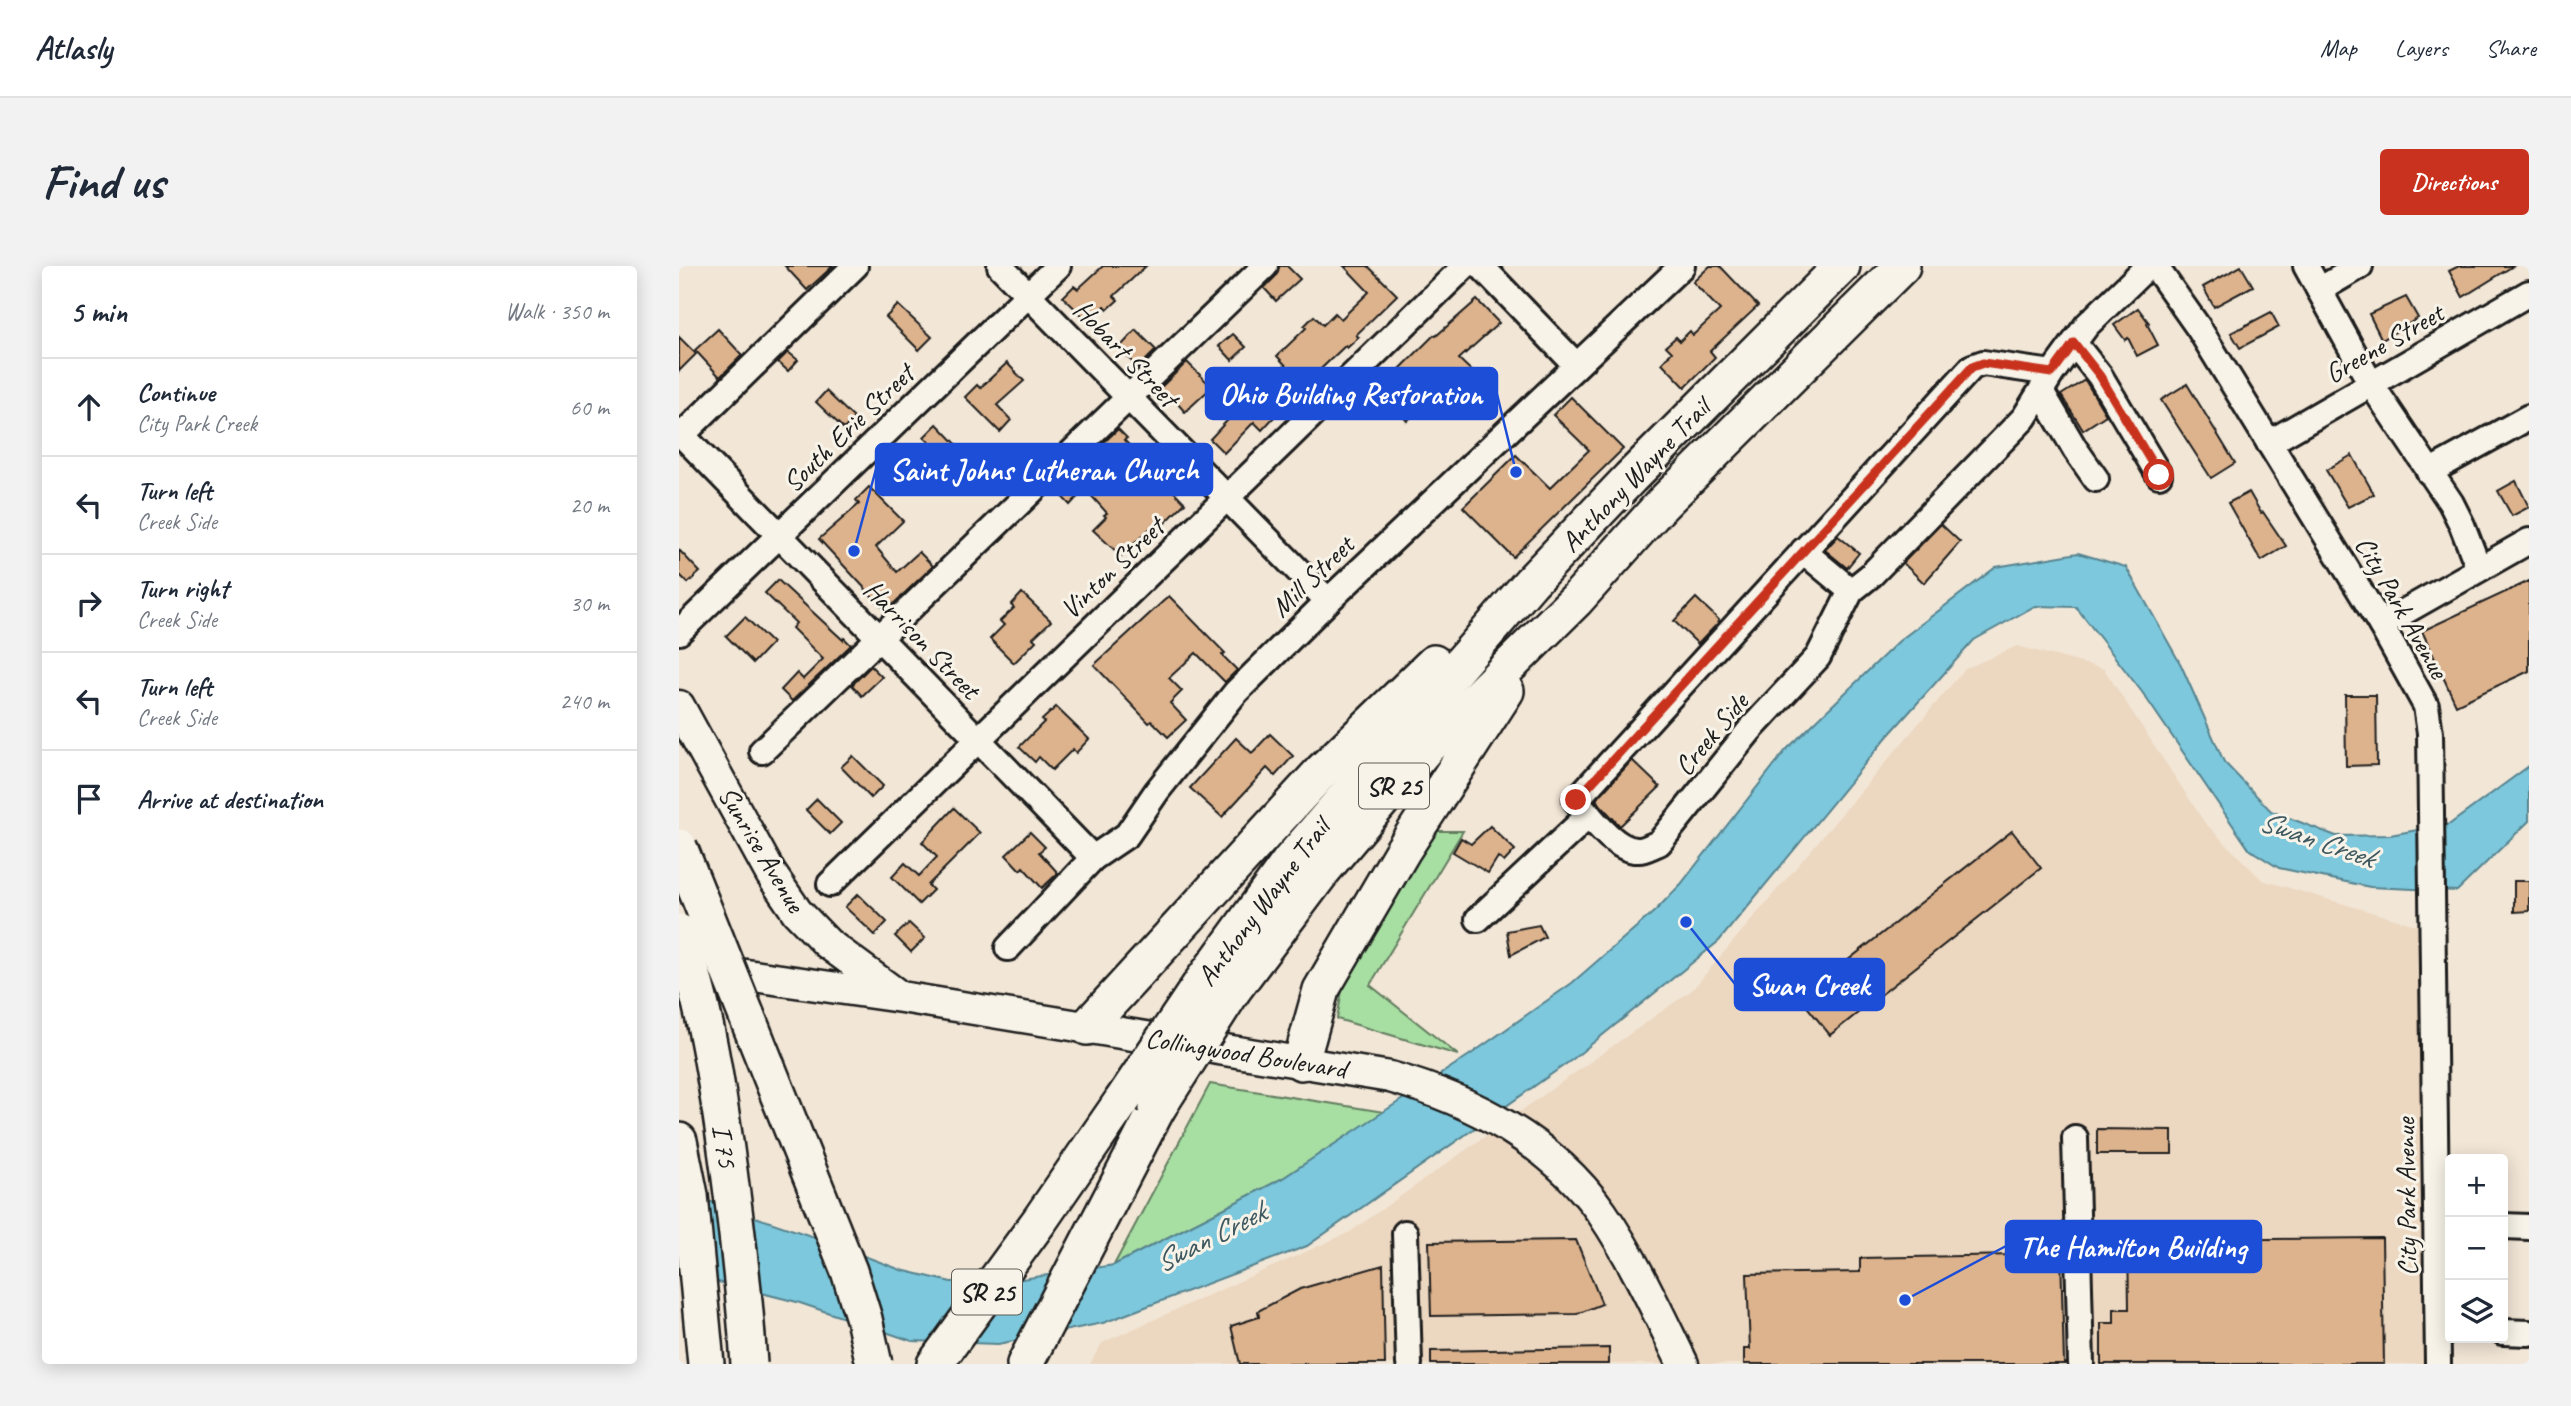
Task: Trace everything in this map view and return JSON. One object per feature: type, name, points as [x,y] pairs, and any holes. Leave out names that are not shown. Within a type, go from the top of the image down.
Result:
[{"type":"highway","name":"Anthony Wayne Trail","points":[[1025,1364],[1157,1109],[1217,986],[1290,861],[1531,582],[1630,478],[1842,266]]},
{"type":"highway","name":"Anthony Wayne Trail","points":[[935,1364],[1040,1220],[1122,1101],[1217,986],[1324,869],[1427,747],[1576,600],[1662,504],[1902,266]]},
{"type":"highway","points":[[1087,1027],[1322,771],[1433,664],[1531,582]]},
{"type":"highway","points":[[1301,1062],[1321,990],[1403,850],[1493,708],[1576,600]]},
{"type":"highway","points":[[679,847],[846,1261],[864,1319],[873,1364]]},
{"type":"highway","name":"I 75","points":[[679,932],[709,1038],[732,1190],[749,1364]]},
{"type":"highway","name":"I 75","points":[[679,1142],[690,1195],[706,1364]]},
{"type":"main road","name":"Sunrise Avenue","points":[[679,706],[771,874],[797,912],[827,943],[901,997]]},
{"type":"main road","name":"Collingwood Boulevard","points":[[679,966],[901,997],[1391,1077],[1465,1102],[1517,1132],[1559,1165],[1600,1211],[1632,1264],[1683,1364]]},
{"type":"street","points":[[680,433],[855,266]]},
{"type":"street","name":"Hobart Street","points":[[999,266],[1328,601]]},
{"type":"street","name":"South Erie Street","points":[[679,632],[1058,266]]},
{"type":"street","points":[[762,751],[1265,266]]},
{"type":"street","name":"Vinton Street","points":[[830,884],[1465,266]]},
{"type":"street","points":[[1481,266],[1576,365]]},
{"type":"street","name":"Mill Street","points":[[1008,948],[1093,858],[1127,835],[1157,791],[1236,692],[1328,601],[1682,266]]},
{"type":"street","name":"Creek Side","points":[[2047,382],[1983,363],[1972,367],[1803,551],[1576,800],[1621,847],[1639,850],[1659,843],[1750,730],[1818,657],[1851,591],[1871,575],[2024,418],[2087,325],[2148,266]]},
{"type":"street","name":"City Park Avenue","points":[[2155,266],[2198,327],[2381,625],[2426,706],[2430,733],[2431,896],[2443,1225],[2444,1332],[2438,1364]]},
{"type":"street","points":[[2306,266],[2371,384],[2451,503],[2479,569]]},
{"type":"street","points":[[2319,290],[2360,266]]},
{"type":"street","name":"Greene Street","points":[[2269,443],[2529,293]]},
{"type":"street","points":[[2074,343],[2100,376],[2159,475]]},
{"type":"street","points":[[2047,382],[2075,449],[2096,479]]},
{"type":"street","points":[[2429,472],[2529,417]]},
{"type":"street","name":"Harrison Street","points":[[680,433],[1093,858]]},
{"type":"street","points":[[2381,625],[2529,541]]},
{"type":"street","points":[[1803,551],[1851,591]]},
{"type":"street","points":[[1478,919],[1589,815]]},
{"type":"street","points":[[2075,1138],[2081,1364]]},
{"type":"street","points":[[2508,1226],[2529,1227]]},
{"type":"street","points":[[1405,1233],[1409,1364]]},
{"type":"street","points":[[2508,1332],[2529,1333]]},
{"type":"shaded area","points":[[2017,646],[2104,669],[2205,823],[2262,880],[2422,927],[2427,1364],[1090,1364],[1102,1343],[1350,1232],[1692,990],[1965,669]]},
{"type":"green space","points":[[1427,831],[1463,831],[1370,985],[1458,1055],[1337,1019],[1342,990]]},
{"type":"green space","points":[[1210,1084],[1384,1112],[1283,1178],[1114,1265]]},
{"type":"water","points":[[2078,553],[2126,567],[2181,665],[2224,762],[2271,811],[2336,836],[2390,835],[2450,824],[2529,766],[2529,821],[2457,891],[2370,887],[2279,868],[2249,849],[2142,692],[2076,607],[2035,606],[1974,640],[1886,738],[1719,941],[1573,1059],[1307,1246],[1103,1323],[998,1344],[912,1341],[797,1302],[714,1281],[679,1191],[901,1270],[951,1282],[1022,1279],[1114,1265],[1283,1178],[1471,1054],[1572,983],[1656,910],[1681,884],[1786,750],[1899,641],[1996,567]]},
{"type":"building","points":[[785,266],[833,266],[807,290]]},
{"type":"building","points":[[1103,266],[1146,266],[1114,296],[1118,300],[1108,309],[1105,306],[1089,322],[1063,297],[1074,286],[1078,289]]},
{"type":"building","points":[[1279,266],[1287,266],[1300,279],[1276,301],[1264,288],[1276,276]]},
{"type":"building","points":[[1344,266],[1368,266],[1397,295],[1356,335],[1359,337],[1347,348],[1345,346],[1307,382],[1295,370],[1292,372],[1277,356],[1306,328],[1304,326],[1314,316],[1323,325],[1335,313],[1341,319],[1369,292]]},
{"type":"building","points":[[1710,266],[1720,266],[1758,306],[1710,351],[1715,357],[1685,387],[1662,363],[1672,352],[1666,346],[1676,337],[1680,341],[1690,331],[1693,335],[1720,310],[1693,282]]},
{"type":"building","points":[[2241,266],[2253,286],[2214,307],[2203,287]]},
{"type":"building","points":[[2459,266],[2513,266],[2463,297],[2449,271]]},
{"type":"building","points":[[2406,297],[2418,318],[2382,340],[2369,314]]},
{"type":"building","points":[[1477,300],[1499,323],[1459,359],[1480,379],[1469,391],[1453,376],[1407,421],[1382,393],[1400,376],[1396,373],[1434,335]]},
{"type":"building","points":[[898,305],[932,337],[919,350],[886,317]]},
{"type":"building","points":[[2138,308],[2149,323],[2147,324],[2158,345],[2137,356],[2128,338],[2125,340],[2114,325]]},
{"type":"building","points":[[2271,312],[2279,327],[2240,348],[2231,333]]},
{"type":"building","points":[[718,329],[742,355],[720,377],[695,350]]},
{"type":"building","points":[[1136,330],[1156,350],[1138,368],[1119,348]]},
{"type":"building","points":[[1233,334],[1246,347],[1232,360],[1219,346]]},
{"type":"building","points":[[679,337],[696,354],[679,371]]},
{"type":"building","points":[[788,352],[798,360],[788,371],[778,362]]},
{"type":"building","points":[[1187,362],[1212,387],[1185,412],[1170,395],[1164,401],[1156,392]]},
{"type":"building","points":[[1007,363],[1024,381],[997,405],[1011,420],[1000,432],[965,397],[977,385],[980,388]]},
{"type":"building","points":[[2085,380],[2106,415],[2083,430],[2061,395]]},
{"type":"building","points":[[2187,384],[2235,463],[2211,478],[2161,400]]},
{"type":"building","points":[[826,391],[854,418],[844,429],[816,402]]},
{"type":"building","points":[[1252,394],[1275,416],[1262,430],[1254,422],[1224,453],[1210,439]]},
{"type":"building","points":[[1571,397],[1623,449],[1513,557],[1463,507],[1516,455],[1550,488],[1589,450],[1553,415]]},
{"type":"building","points":[[937,424],[962,450],[950,462],[924,437]]},
{"type":"building","points":[[1118,429],[1127,438],[1124,440],[1185,503],[1165,523],[1160,519],[1121,556],[1093,530],[1107,513],[1089,493],[1086,495],[1083,491],[1070,505],[1055,489]]},
{"type":"building","points":[[2352,455],[2374,494],[2348,507],[2326,470]]},
{"type":"building","points":[[2516,481],[2529,507],[2512,516],[2498,491]]},
{"type":"building","points":[[869,487],[903,521],[876,547],[897,572],[919,552],[933,566],[886,611],[819,539],[859,504],[856,500]]},
{"type":"building","points":[[2249,492],[2286,546],[2261,561],[2228,503]]},
{"type":"building","points":[[1941,524],[1960,542],[1924,583],[1903,563]]},
{"type":"building","points":[[1838,536],[1859,553],[1847,568],[1825,550]]},
{"type":"building","points":[[679,550],[700,572],[688,583],[679,574]]},
{"type":"building","points":[[778,580],[851,645],[792,701],[781,690],[797,673],[803,679],[823,659],[792,628],[796,623],[765,593]]},
{"type":"building","points":[[2529,581],[2529,671],[2456,705],[2422,631]]},
{"type":"building","points":[[1022,593],[1051,621],[1033,638],[1036,641],[1014,663],[990,639],[1004,625],[1000,621],[1014,608],[1011,605]]},
{"type":"building","points":[[1169,596],[1225,653],[1222,655],[1237,670],[1225,682],[1196,653],[1169,678],[1182,691],[1170,703],[1186,720],[1168,737],[1152,721],[1149,723],[1094,665]]},
{"type":"building","points":[[1696,598],[1720,621],[1698,644],[1674,621]]},
{"type":"building","points":[[745,617],[772,643],[753,663],[726,636]]},
{"type":"building","points":[[871,666],[882,677],[862,696],[852,685]]},
{"type":"building","points":[[2345,695],[2376,695],[2377,765],[2346,766]]},
{"type":"building","points":[[1056,707],[1089,739],[1076,753],[1073,749],[1052,770],[1039,757],[1035,762],[1019,747]]},
{"type":"building","points":[[1270,734],[1293,756],[1275,776],[1267,768],[1222,817],[1190,788],[1236,738],[1252,753]]},
{"type":"building","points":[[853,756],[883,786],[871,798],[841,767]]},
{"type":"building","points":[[1632,760],[1660,787],[1620,826],[1596,800]]},
{"type":"building","points":[[817,799],[841,823],[830,834],[806,810]]},
{"type":"building","points":[[954,808],[980,833],[928,885],[933,890],[919,904],[892,877],[905,863],[919,876],[937,857],[922,842]]},
{"type":"building","points":[[1490,826],[1515,850],[1504,862],[1498,857],[1488,873],[1453,852],[1461,838],[1471,844]]},
{"type":"building","points":[[2012,831],[2041,868],[1830,1035],[1800,998]]},
{"type":"building","points":[[1030,832],[1045,847],[1039,852],[1058,873],[1042,888],[1023,867],[1020,870],[1006,855]]},
{"type":"building","points":[[2514,881],[2529,881],[2529,911],[2514,912]]},
{"type":"building","points":[[858,894],[887,922],[875,935],[845,907]]},
{"type":"building","points":[[909,923],[925,938],[911,952],[895,936]]},
{"type":"building","points":[[1539,925],[1545,937],[1511,955],[1507,931]]},
{"type":"building","points":[[2097,1129],[2172,1130],[2172,1154],[2097,1154]]},
{"type":"building","points":[[2128,1234],[2173,1234],[2173,1240],[2382,1238],[2384,1364],[2101,1364],[2101,1323],[2114,1323],[2114,1309],[2129,1309]]},
{"type":"building","points":[[1576,1240],[1602,1304],[1577,1314],[1431,1316],[1429,1242]]},
{"type":"building","points":[[2061,1254],[2064,1364],[1744,1364],[1744,1349],[1750,1349],[1747,1274],[1860,1272],[1860,1258]]},
{"type":"building","points":[[1383,1265],[1385,1364],[1240,1364],[1231,1326],[1259,1317],[1258,1311],[1300,1289]]},
{"type":"building","points":[[1609,1348],[1609,1364],[1431,1364],[1431,1351]]},
{"type":"place","name":"Ohio Building Restoration","points":[[1516,472]]},
{"type":"place","name":"Saint Johns Lutheran Church","points":[[854,551]]},
{"type":"place","name":"Swan Creek","points":[[1686,922]]},
{"type":"place","name":"The Hamilton Building","points":[[1905,1300]]},
{"type":"route","points":[[1576,800],[1972,367],[1983,363],[2001,364],[2052,373],[2074,343],[2100,376],[2159,475]]}]
